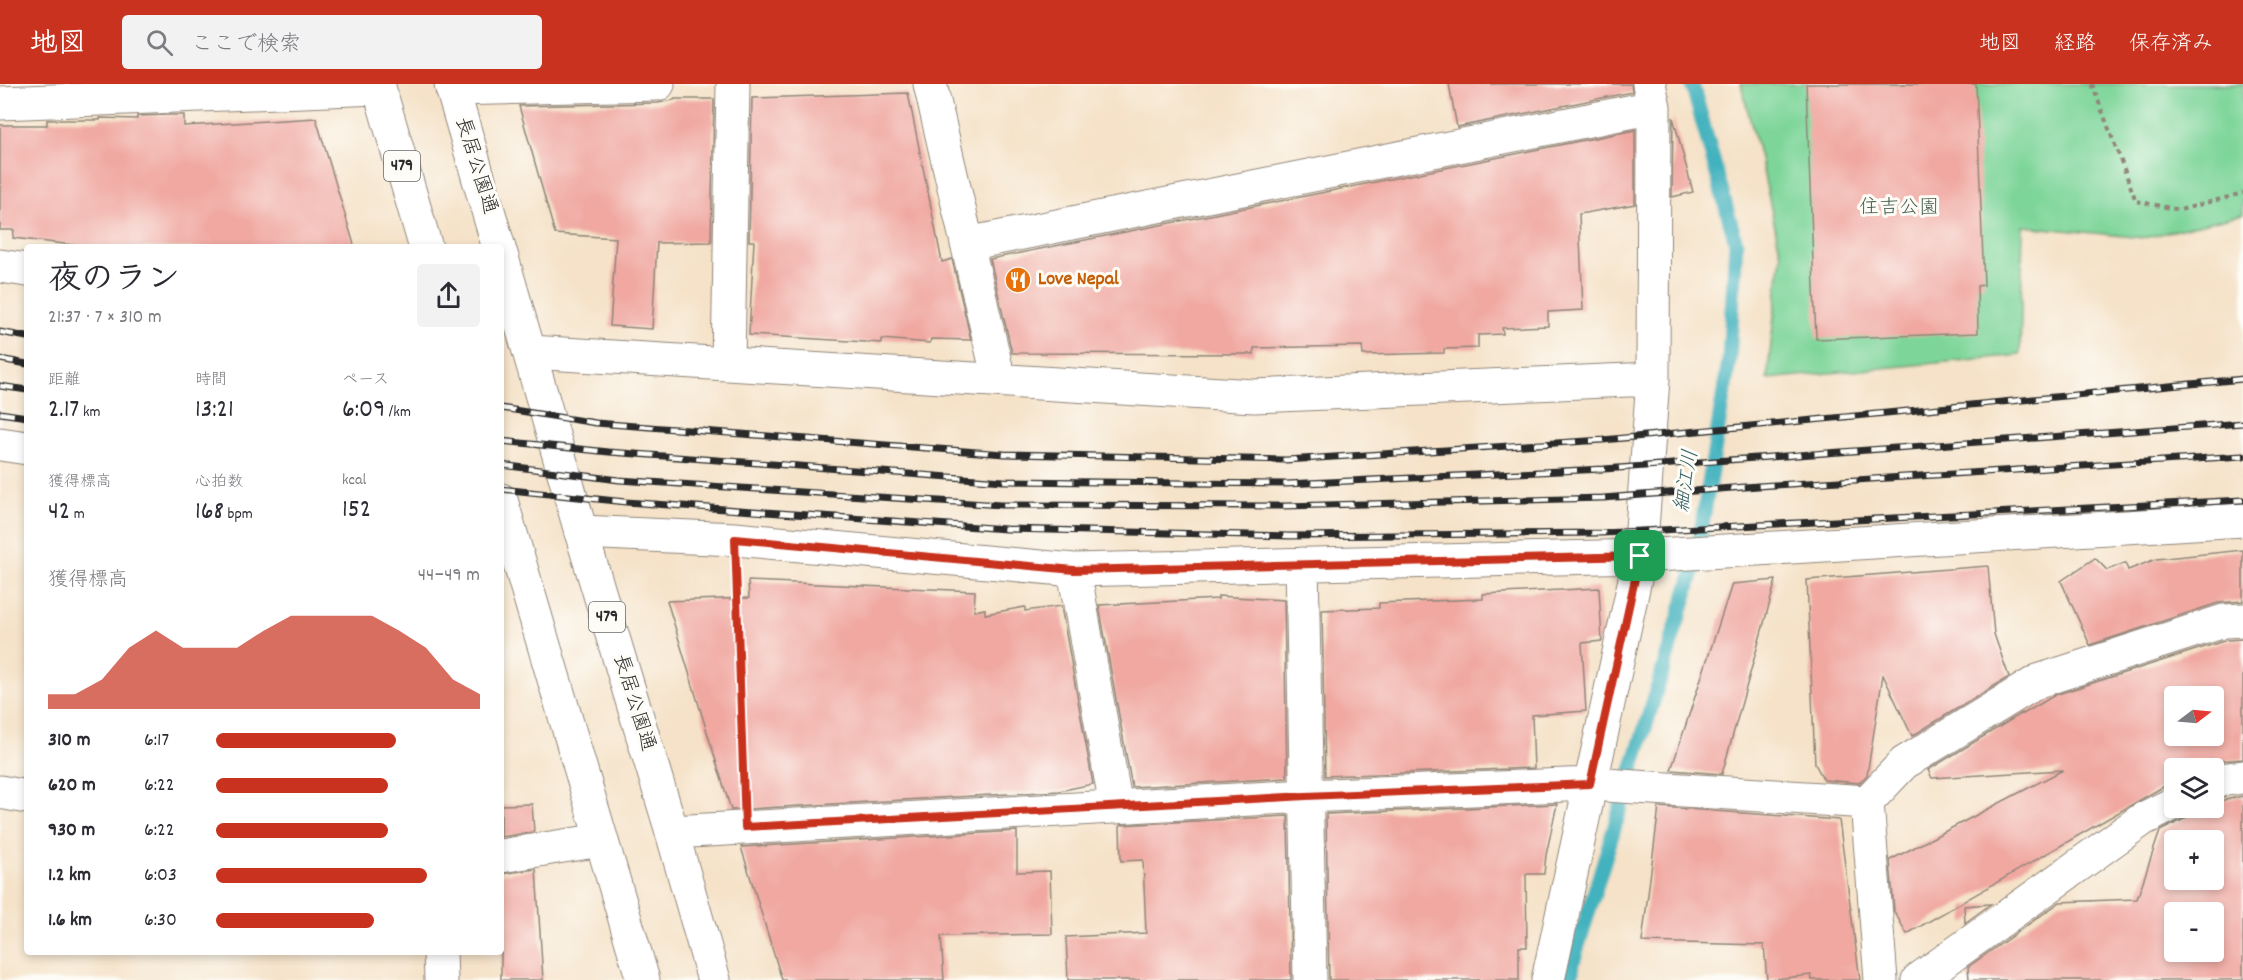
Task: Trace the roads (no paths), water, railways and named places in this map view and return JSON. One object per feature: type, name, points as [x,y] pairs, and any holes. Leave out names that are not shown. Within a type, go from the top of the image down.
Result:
[{"type":"main road","points":[[451,86],[658,84]]},
{"type":"main road","points":[[728,364],[733,84]]},
{"type":"main road","points":[[930,84],[999,380]]},
{"type":"main road","points":[[0,103],[119,92],[378,86]]},
{"type":"main road","name":"479","points":[[378,86],[425,244]]},
{"type":"main road","name":"長居公園通","points":[[451,86],[498,244]]},
{"type":"main road","points":[[967,244],[1652,96],[1652,556],[1592,784],[1548,980]]},
{"type":"main road","name":"長居公園通","points":[[504,264],[714,980]]},
{"type":"main road","points":[[0,266],[24,270]]},
{"type":"main road","points":[[530,352],[1254,396],[1653,379]]},
{"type":"main road","points":[[0,444],[24,448]]},
{"type":"main road","points":[[504,516],[643,980]]},
{"type":"main road","points":[[581,532],[735,539],[1074,570],[1652,556],[2243,520]]},
{"type":"main road","points":[[1302,564],[1310,980]]},
{"type":"main road","points":[[1074,570],[1116,807]]},
{"type":"main road","points":[[1881,980],[1867,802],[1904,763],[2038,681],[2224,621],[2243,620]]},
{"type":"main road","points":[[2224,779],[2243,777]]},
{"type":"main road","points":[[672,832],[1306,796],[1592,784],[1867,802]]},
{"type":"main road","points":[[0,792],[24,796]]},
{"type":"main road","points":[[1918,980],[2143,819],[2164,808]]},
{"type":"main road","points":[[504,856],[601,840]]},
{"type":"main road","points":[[440,955],[441,980]]},
{"type":"waterway","name":"細江川","points":[[1571,980],[1573,962],[1696,562],[1729,361],[1736,243],[1692,84]]},
{"type":"railway","points":[[0,332],[24,336]]},
{"type":"railway","points":[[0,359],[24,363]]},
{"type":"railway","points":[[504,408],[596,423],[1004,454],[1286,460],[1603,440],[2243,379]]},
{"type":"railway","points":[[0,386],[24,390]]},
{"type":"railway","points":[[0,413],[24,417]]},
{"type":"railway","points":[[504,441],[609,452],[1004,481],[1286,484],[1604,469],[2243,423]]},
{"type":"railway","points":[[504,465],[619,480],[1001,505],[1284,506],[1603,498],[1758,486],[2243,456]]},
{"type":"railway","points":[[504,489],[626,502],[1006,529],[1289,536],[1602,533],[2243,500]]},
{"type":"place","name":"Love Nepal","points":[[1018,280]]},
{"type":"park label","name":"住吉公園","points":[[1899,209]]}]
